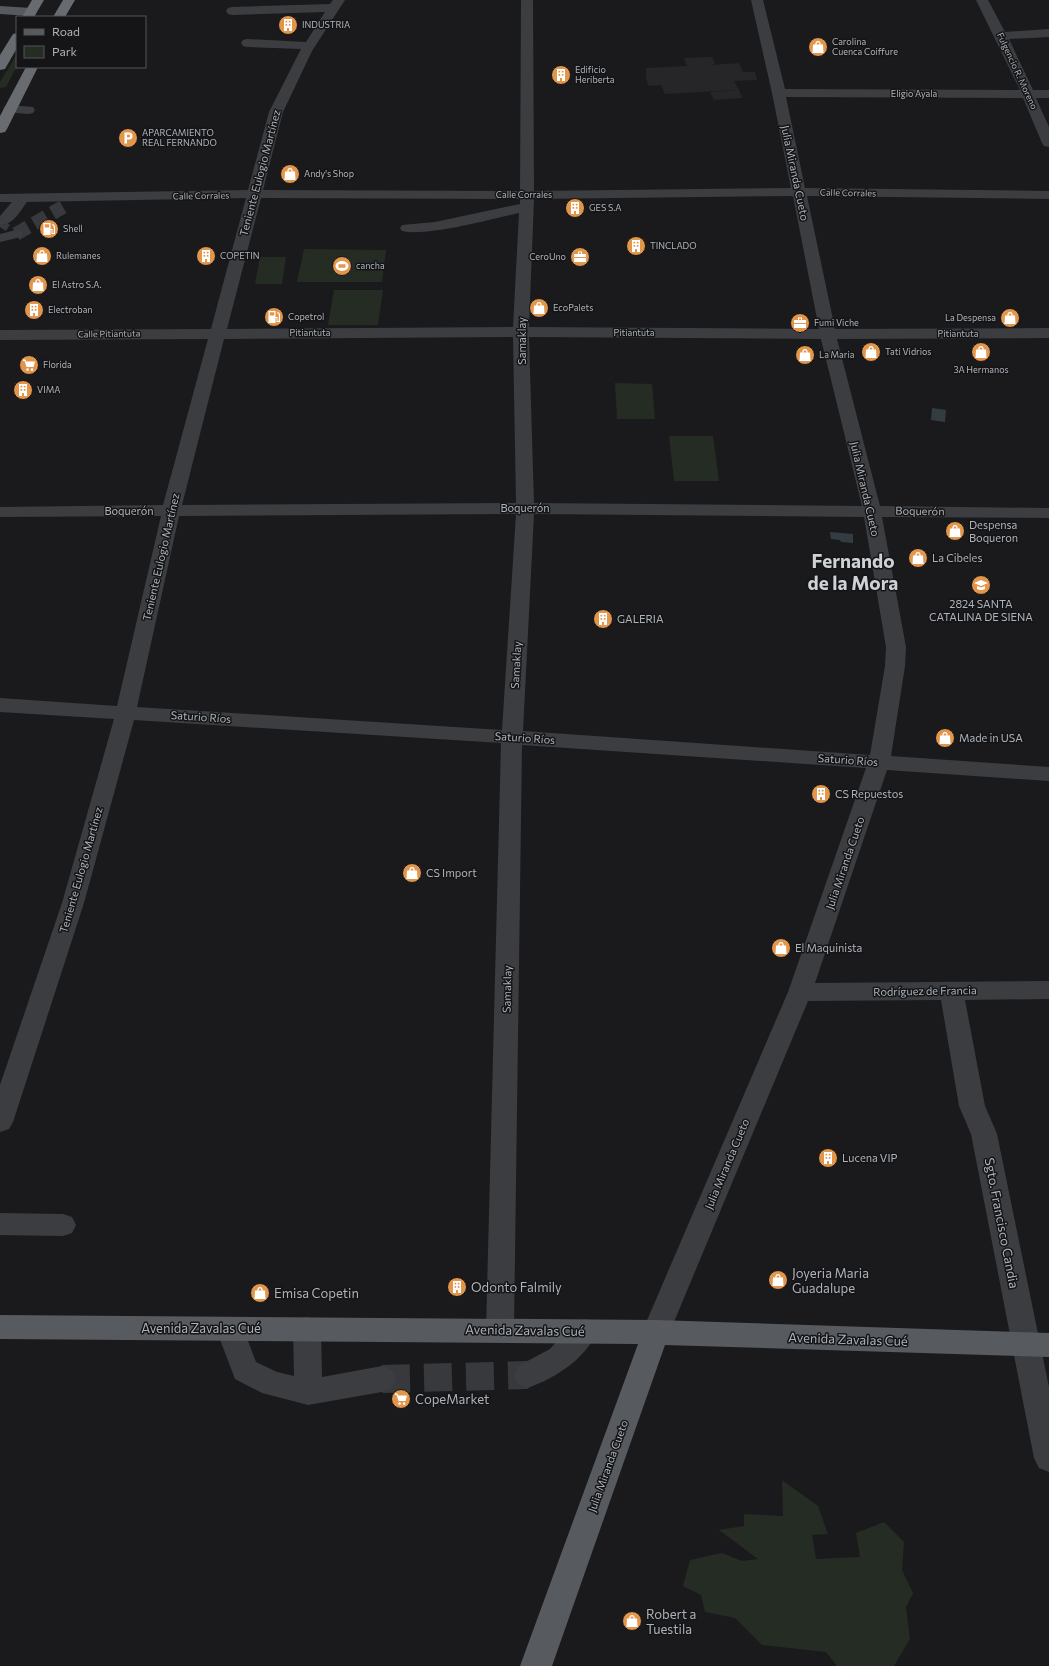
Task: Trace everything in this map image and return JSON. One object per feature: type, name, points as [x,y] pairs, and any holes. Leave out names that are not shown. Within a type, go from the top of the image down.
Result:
[{"type":"highway","points":[[30,15],[38,0]]},
{"type":"highway","points":[[60,16],[69,0]]},
{"type":"highway","points":[[0,66],[16,39]]},
{"type":"highway","points":[[0,129],[31,68]]},
{"type":"main road","points":[[0,10],[30,15]]},
{"type":"main road","name":"Avenida Zavalas Cué","points":[[0,1327],[656,1332],[1038,1345]]},
{"type":"main road","name":"Julia Miranda Cueto","points":[[536,1666],[656,1332]]},
{"type":"street","name":"Samaklay","points":[[500,1330],[512,736],[525,508],[521,332],[526,201],[526,0]]},
{"type":"street","name":"Julia Miranda Cueto","points":[[656,1332],[800,992],[879,763],[895,666],[896,647],[872,511],[828,334],[779,94],[757,0]]},
{"type":"street","name":"Fulgencio R. Moreno","points":[[982,0],[1002,36],[1029,94],[1049,143]]},
{"type":"street","points":[[232,11],[298,4],[336,4]]},
{"type":"street","name":"Teniente Eulogio Martínez","points":[[0,1122],[73,903],[126,712],[171,510],[277,109],[310,46],[336,4]]},
{"type":"street","points":[[1002,36],[1049,33]]},
{"type":"street","points":[[247,43],[310,46]]},
{"type":"street","name":"Eligio Ayala","points":[[779,94],[1049,94]]},
{"type":"street","points":[[10,109],[28,110]]},
{"type":"street","name":"Calle Corrales","points":[[0,198],[23,198],[68,202],[254,194],[526,201],[799,192],[1049,195]]},
{"type":"street","points":[[4,221],[23,198]]},
{"type":"street","points":[[407,228],[435,226],[526,201]]},
{"type":"street","points":[[0,238],[16,234]]},
{"type":"street","name":"Pitiantuta","points":[[218,333],[1049,333]]},
{"type":"street","name":"Calle Pitiantuta","points":[[0,335],[218,333]]},
{"type":"street","name":"Boquerón","points":[[0,512],[525,508],[1049,513]]},
{"type":"street","name":"Saturio Ríos","points":[[0,705],[512,736],[1049,774]]},
{"type":"street","name":"Sgto. Francisco Candia","points":[[951,990],[972,1106],[984,1134],[1038,1345],[1049,1458]]},
{"type":"street","name":"Rodríguez de Francia","points":[[800,992],[1049,990]]},
{"type":"street","points":[[0,1224],[63,1225]]},
{"type":"street","points":[[230,1328],[245,1370],[272,1384],[308,1392],[382,1379]]},
{"type":"street","points":[[307,1329],[308,1392]]},
{"type":"street","points":[[528,1375],[560,1358],[584,1331]]},
{"type":"shaded area","points":[[712,57],[715,64],[711,65],[739,63],[743,72],[755,72],[757,80],[734,81],[743,98],[714,100],[710,92],[737,90],[665,94],[661,85],[648,86],[646,68],[687,66],[684,58]]},
{"type":"shaded area","points":[[932,408],[946,410],[945,422],[931,420]]},
{"type":"shaded area","points":[[830,532],[853,534],[853,543],[831,539]]},
{"type":"green space","points":[[16,56],[16,68],[6,87],[0,88],[0,82]]},
{"type":"green space","name":"cancha","points":[[304,249],[386,250],[382,282],[297,282]]},
{"type":"green space","points":[[260,257],[286,257],[282,284],[255,284]]},
{"type":"green space","name":"cancha","points":[[334,290],[383,290],[378,325],[328,325]]},
{"type":"green space","points":[[615,383],[652,384],[655,419],[617,419]]},
{"type":"green space","points":[[669,436],[713,436],[719,481],[674,481]]},
{"type":"green space","points":[[782,1480],[818,1506],[828,1534],[812,1535],[816,1559],[860,1557],[856,1533],[884,1522],[904,1542],[902,1570],[913,1593],[906,1607],[910,1639],[894,1666],[837,1666],[826,1652],[762,1645],[735,1618],[705,1612],[701,1595],[683,1586],[690,1560],[722,1553],[742,1561],[758,1559],[719,1530],[744,1526],[744,1514],[783,1516]]},
{"type":"tunnel","points":[[16,234],[63,207]]},
{"type":"tunnel","points":[[0,227],[4,221]]},
{"type":"tunnel","points":[[382,1379],[528,1375]]},
{"type":"place","name":"INDUSTRIA","points":[[288,25]]},
{"type":"place","name":"Carolina Cuenca Coiffure","points":[[818,47]]},
{"type":"place","name":"Edificio Heriberta","points":[[561,75]]},
{"type":"place","name":"APARCAMIENTO REAL FERNANDO","points":[[128,138]]},
{"type":"place","name":"Andy's Shop","points":[[290,174]]},
{"type":"place","name":"GES S.A","points":[[575,208]]},
{"type":"place","name":"Shell","points":[[49,229]]},
{"type":"place","name":"TINCLADO","points":[[636,246]]},
{"type":"place","name":"Rulemanes","points":[[42,256]]},
{"type":"place","name":"COPETIN","points":[[206,256]]},
{"type":"place","name":"CeroUno","points":[[580,257]]},
{"type":"place","name":"cancha","points":[[342,266]]},
{"type":"place","name":"El Astro S.A.","points":[[38,285]]},
{"type":"place","name":"EcoPalets","points":[[539,308]]},
{"type":"place","name":"Electroban","points":[[34,310]]},
{"type":"place","name":"Copetrol","points":[[274,317]]},
{"type":"place","name":"La Despensa","points":[[1010,318]]},
{"type":"place","name":"Fumi Viche","points":[[800,323]]},
{"type":"place","name":"Tati Vidrios","points":[[871,352]]},
{"type":"place","name":"3A Hermanos","points":[[981,352]]},
{"type":"place","name":"La Maria","points":[[805,355]]},
{"type":"place","name":"Florida","points":[[29,365]]},
{"type":"place","name":"VIMA","points":[[23,390]]},
{"type":"place","name":"Despensa Boqueron","points":[[955,531]]},
{"type":"place","name":"La Cibeles","points":[[918,558]]},
{"type":"place","name":"2824 SANTA CATALINA DE SIENA","points":[[981,585]]},
{"type":"place","name":"GALERIA","points":[[603,619]]},
{"type":"place","name":"Made in USA","points":[[945,738]]},
{"type":"place","name":"CS Repuestos","points":[[821,794]]},
{"type":"place","name":"CS Import","points":[[412,873]]},
{"type":"place","name":"El Maquinista","points":[[781,948]]},
{"type":"place","name":"Lucena VIP","points":[[828,1158]]},
{"type":"place","name":"Joyeria Maria Guadalupe","points":[[778,1280]]},
{"type":"place","name":"Odonto Falmily","points":[[457,1287]]},
{"type":"place","name":"Emisa Copetin","points":[[260,1293]]},
{"type":"place","name":"CopeMarket","points":[[401,1399]]},
{"type":"place","name":"Robert a Tuestila","points":[[632,1621]]},
{"type":"district","name":"Fernando de la Mora","points":[[853,572]]}]
